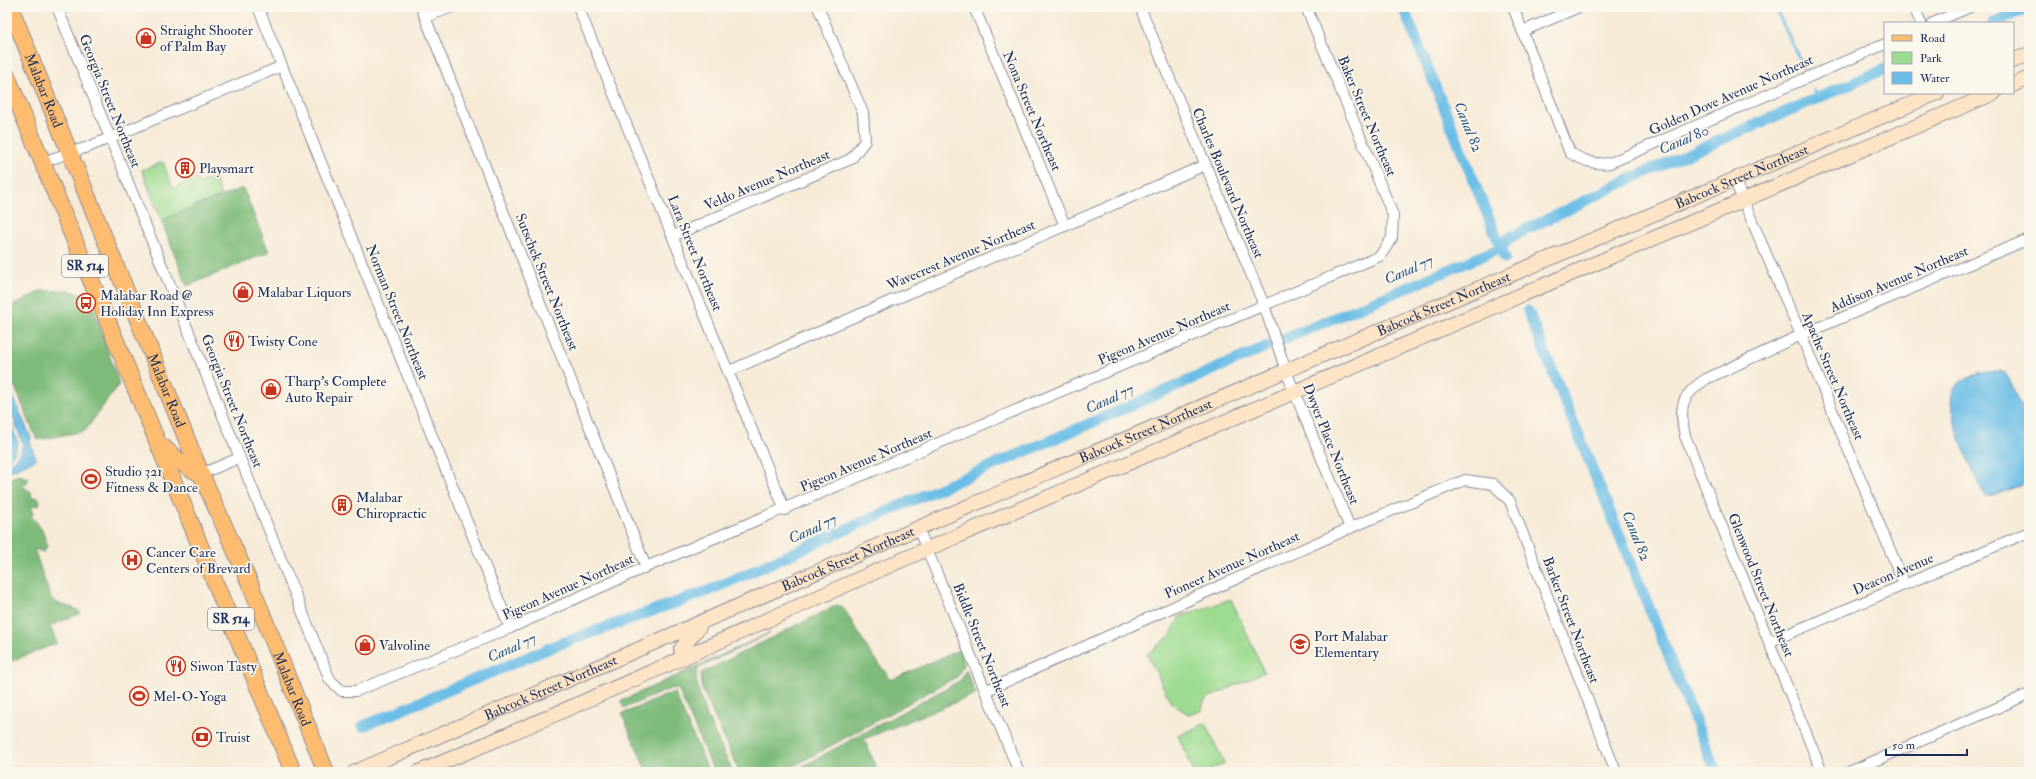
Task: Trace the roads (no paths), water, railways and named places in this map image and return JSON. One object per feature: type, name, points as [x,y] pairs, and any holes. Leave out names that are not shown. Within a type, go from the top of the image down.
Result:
[{"type":"main road","name":"Malabar Road","points":[[10,7],[201,474],[251,586],[326,772]]},
{"type":"main road","points":[[2014,61],[2029,54]]},
{"type":"main road","name":"Malabar Road","points":[[7,76],[293,772]]},
{"type":"main road","points":[[2014,85],[2029,78]]},
{"type":"main road","name":"Babcock Street Northeast","points":[[355,772],[1286,370],[1935,94]]},
{"type":"main road","name":"Babcock Street Northeast","points":[[419,772],[533,725],[927,549],[1992,94]]},
{"type":"main road","points":[[158,441],[188,469],[201,474]]},
{"type":"main road","points":[[683,657],[681,649],[702,623]]},
{"type":"street","name":"Georgia Street Northeast","points":[[56,7],[330,680],[342,691]]},
{"type":"street","name":"Norman Street Northeast","points":[[258,7],[510,628]]},
{"type":"street","name":"Sutschek Street Northeast","points":[[421,7],[646,567]]},
{"type":"street","points":[[426,17],[452,7]]},
{"type":"street","name":"Lara Street Northeast","points":[[578,7],[785,510]]},
{"type":"street","name":"Veldo Avenue Northeast","points":[[673,236],[851,159],[865,141],[863,112],[818,7]]},
{"type":"street","name":"Nona Street Northeast","points":[[974,7],[1065,226]]},
{"type":"street","name":"Charles Boulevard Northeast","points":[[1140,7],[1264,305],[1286,370]]},
{"type":"street","name":"Baker Street Northeast","points":[[1306,7],[1393,215],[1392,238]]},
{"type":"street","points":[[1513,7],[1523,31],[1579,7]]},
{"type":"street","points":[[1914,7],[1921,22]]},
{"type":"street","points":[[1934,22],[1970,7]]},
{"type":"street","name":"Golden Dove Avenue Northeast","points":[[1523,31],[1570,153],[1587,162],[1598,164],[1610,163],[1884,44]]},
{"type":"street","points":[[42,162],[110,138],[282,66]]},
{"type":"street","name":"Wavecrest Avenue Northeast","points":[[729,371],[1205,165]]},
{"type":"street","name":"Apache Street Northeast","points":[[1734,179],[1801,335],[1904,584]]},
{"type":"street","name":"Pigeon Avenue Northeast","points":[[342,691],[356,691],[510,628],[646,567],[785,510],[1380,256],[1392,238]]},
{"type":"street","name":"Addison Avenue Northeast","points":[[1682,406],[1686,396],[1694,387],[1706,379],[1801,335],[2029,239]]},
{"type":"street","name":"Dwyer Place Northeast","points":[[1286,370],[1350,528]]},
{"type":"street","name":"Glenwood Street Northeast","points":[[1682,406],[1685,436],[1822,772]]},
{"type":"street","points":[[201,474],[239,458]]},
{"type":"street","name":"Pioneer Avenue Northeast","points":[[985,691],[1350,528],[1465,480],[1493,484]]},
{"type":"street","name":"Barker Street Northeast","points":[[1493,484],[1510,501],[1616,772]]},
{"type":"street","name":"Biddle Street Northeast","points":[[918,528],[1019,772]]},
{"type":"street","name":"Deacon Avenue","points":[[1769,642],[2029,532]]},
{"type":"street","points":[[1849,772],[2029,694]]},
{"type":"water","points":[[2000,371],[2005,373],[2009,379],[2029,427],[2029,482],[1995,495],[1985,496],[1962,445],[1957,430],[1951,403],[1952,394],[1959,383],[1965,379],[1987,372]]},
{"type":"water","points":[[7,382],[31,438],[30,443],[36,459],[7,473],[7,467],[19,456],[23,444],[7,401]]},
{"type":"water","points":[[7,415],[18,443],[14,454],[7,461]]},
{"type":"waterway","name":"Canal 82","points":[[1403,7],[1505,258]]},
{"type":"waterway","points":[[1775,7],[1804,69]]},
{"type":"waterway","name":"Canal 80","points":[[1995,22],[2029,7]]},
{"type":"waterway","name":"Canal 80","points":[[1285,339],[1501,248],[1509,238],[1630,179],[1884,69]]},
{"type":"waterway","points":[[1814,90],[1818,98]]},
{"type":"waterway","name":"Canal 82","points":[[1528,311],[1716,772]]},
{"type":"waterway","name":"Canal 77","points":[[363,726],[557,645],[708,591],[881,514],[1268,346]]},
{"type":"place","name":"Straight Shooter of Palm Bay","points":[[146,38]]},
{"type":"place","name":"Playsmart","points":[[185,168]]},
{"type":"place","name":"Malabar Liquors","points":[[243,292]]},
{"type":"place","name":"Malabar Road @ Holiday Inn Express","points":[[86,303]]},
{"type":"place","name":"Twisty Cone","points":[[234,341]]},
{"type":"place","name":"Tharp's Complete Auto Repair","points":[[271,389]]},
{"type":"place","name":"Studio 321 Fitness & Dance","points":[[91,479]]},
{"type":"place","name":"Malabar Chiropractic","points":[[342,505]]},
{"type":"place","name":"Cancer Care Centers of Brevard","points":[[132,560]]},
{"type":"place","name":"Port Malabar Elementary","points":[[1300,644]]},
{"type":"place","name":"Valvoline","points":[[365,645]]},
{"type":"place","name":"Siwon Tasty","points":[[176,666]]},
{"type":"place","name":"Mel-O-Yoga","points":[[139,696]]},
{"type":"place","name":"Truist","points":[[202,737]]}]
